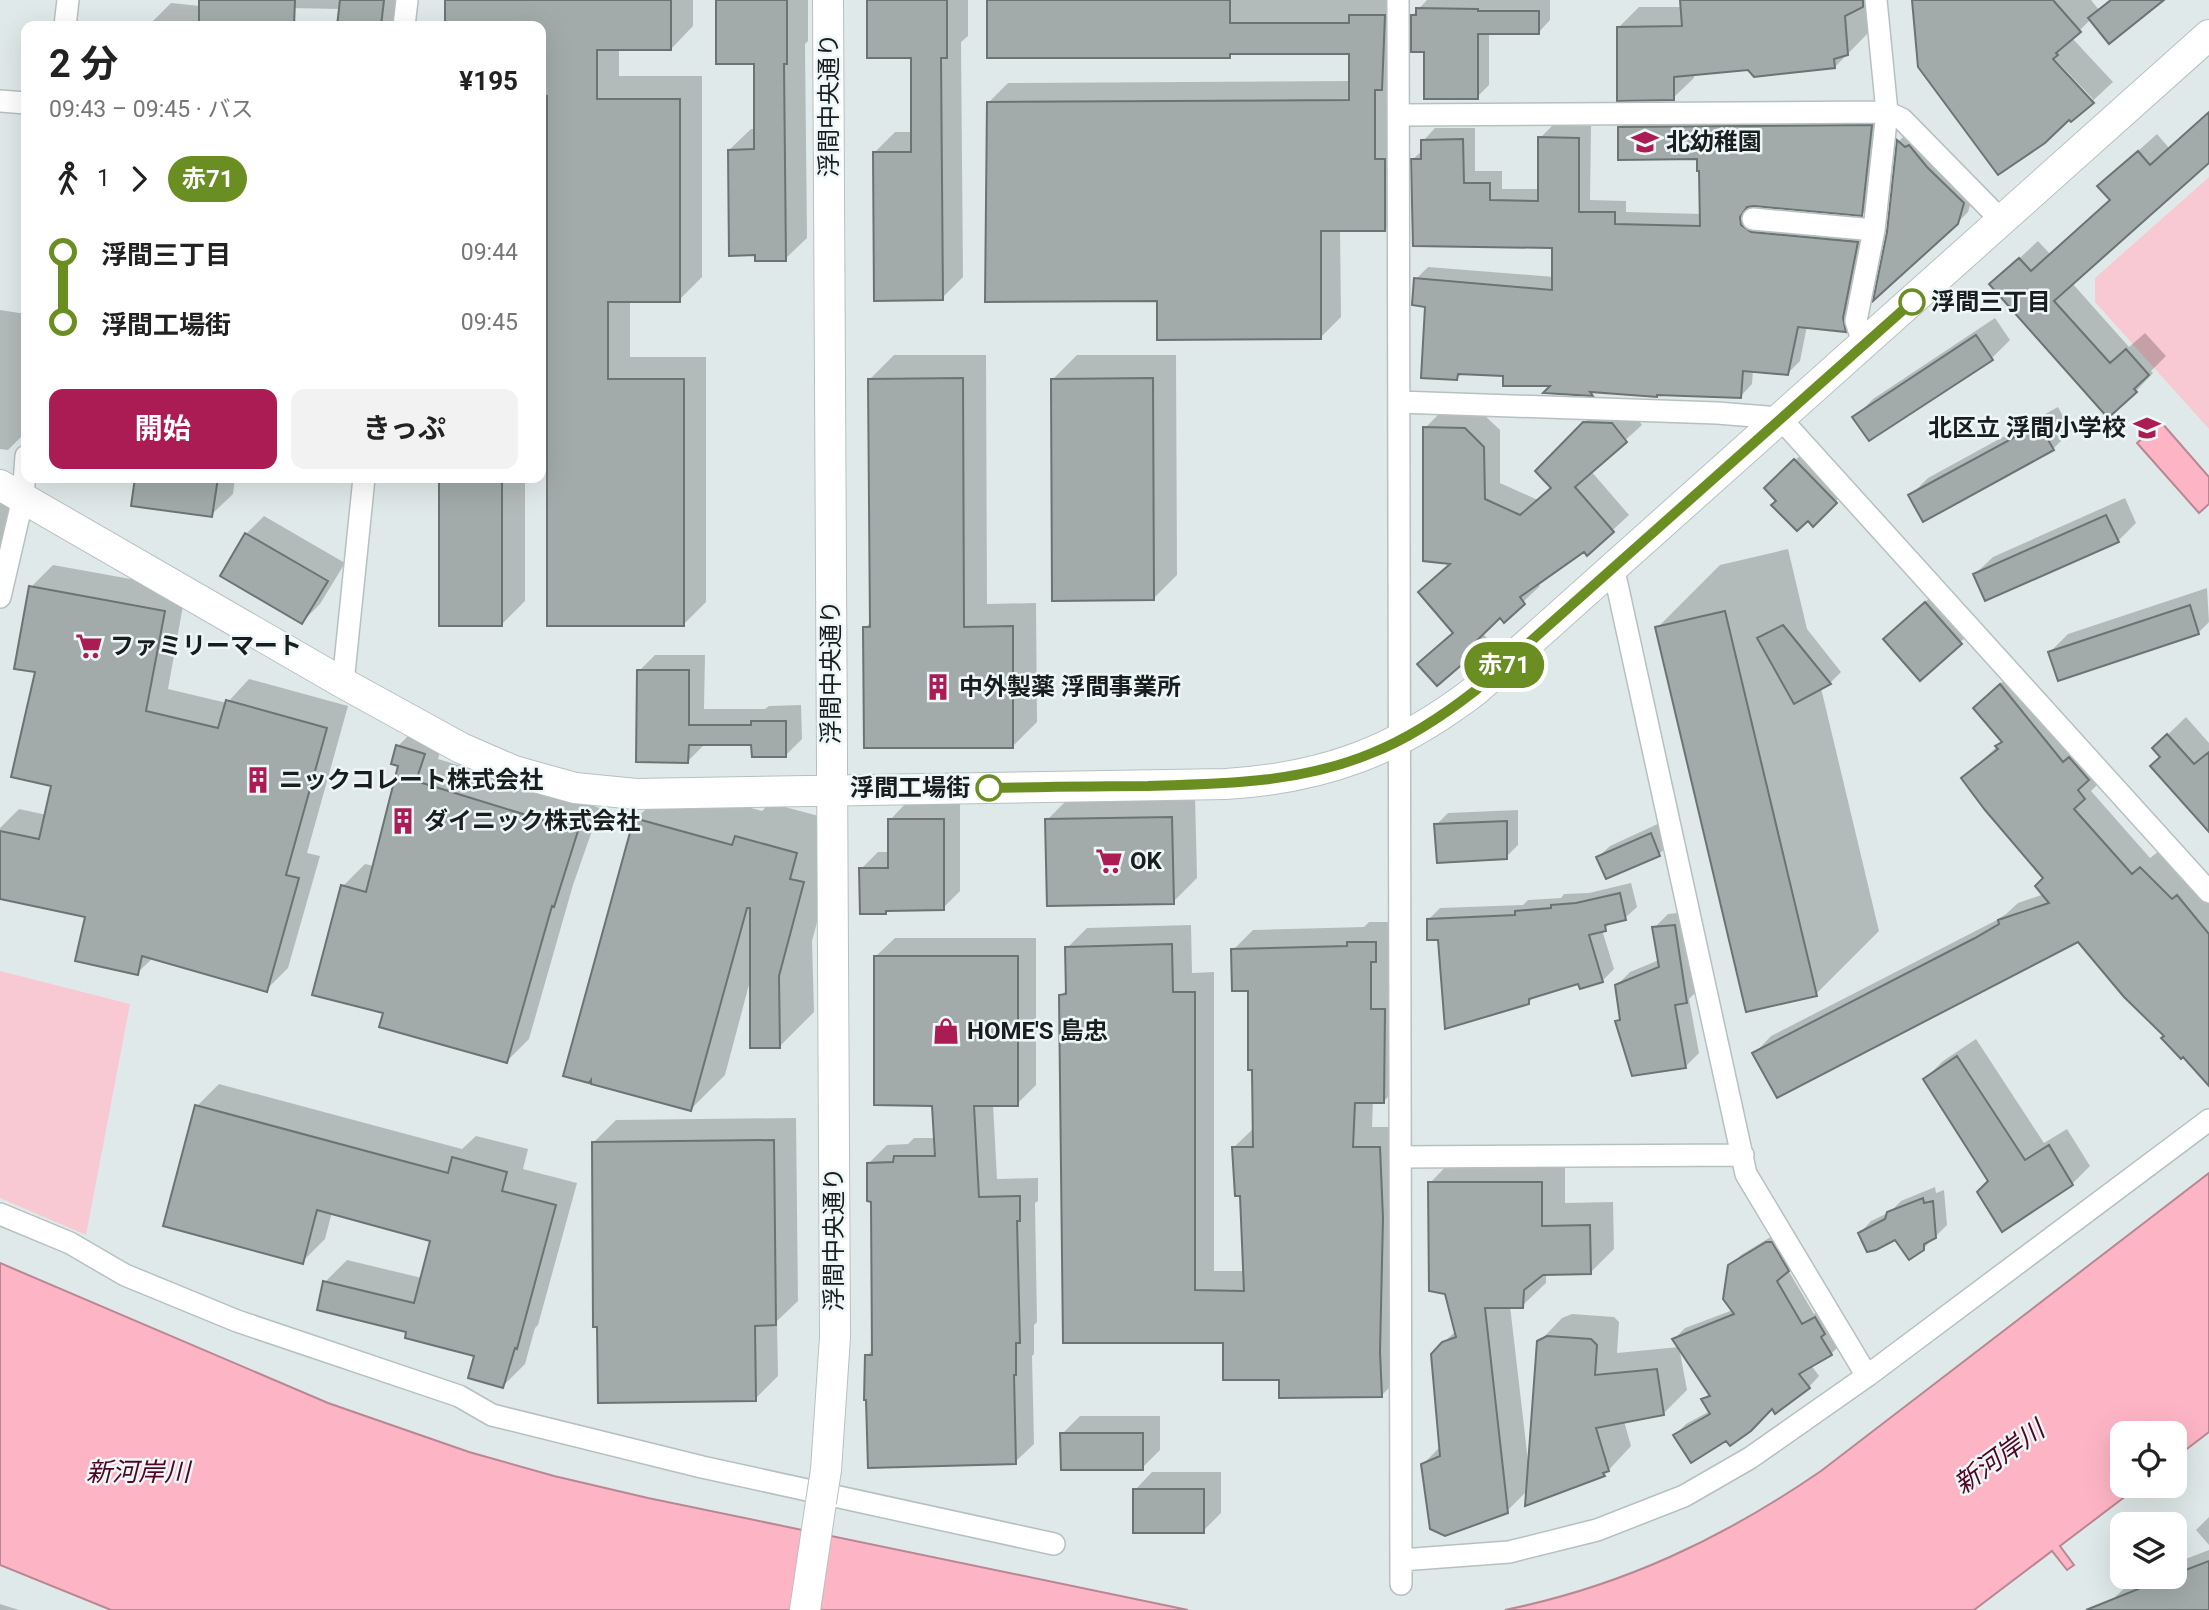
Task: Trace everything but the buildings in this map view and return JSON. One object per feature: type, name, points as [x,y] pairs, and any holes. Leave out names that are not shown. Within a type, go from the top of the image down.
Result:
[{"type":"street","points":[[66,21],[68,0]]},
{"type":"street","points":[[405,21],[407,0]]},
{"type":"street","name":"浮間中央通り","points":[[805,1610],[826,1471],[835,1337],[828,0]]},
{"type":"street","points":[[1398,0],[1401,1584]]},
{"type":"street","points":[[1864,346],[1856,321],[1874,230],[1887,112],[1876,0]]},
{"type":"street","points":[[11,491],[461,748],[514,771],[575,788],[636,794],[1254,783],[1311,773],[1372,754],[1398,741],[1476,690],[2209,35]]},
{"type":"street","points":[[0,101],[21,103]]},
{"type":"street","points":[[1399,115],[1887,112],[1902,119],[2002,221]]},
{"type":"street","points":[[1753,219],[1874,230]]},
{"type":"street","points":[[1399,402],[1717,413],[1780,418],[2209,892]]},
{"type":"street","points":[[0,597],[11,491],[21,468]]},
{"type":"street","points":[[343,683],[364,483]]},
{"type":"street","points":[[1613,566],[1746,1174],[1867,1376]]},
{"type":"street","points":[[1401,1560],[1509,1552],[1597,1530],[1684,1496],[1750,1458],[1867,1376],[2209,1120]]},
{"type":"street","points":[[1400,1157],[1743,1155]]},
{"type":"street","points":[[0,1214],[70,1243],[125,1275],[237,1321],[459,1396],[492,1415],[702,1467],[1054,1544]]},
{"type":"shaded area","points":[[2209,177],[2209,429],[2095,302],[2095,278]]},
{"type":"shaded area","points":[[0,971],[130,1004],[86,1235],[0,1198]]},
{"type":"water","points":[[2161,422],[2209,477],[2209,504],[2199,513],[2137,443]]},
{"type":"water","name":"新河岸川","points":[[2209,1173],[2209,1432],[2187,1449],[2187,1421],[2110,1421],[2110,1498],[2123,1498],[2060,1546],[2074,1565],[2067,1570],[2052,1551],[1974,1610],[1505,1610],[1590,1588],[1670,1557],[1746,1518],[1821,1471]]},
{"type":"water","name":"新河岸川","points":[[0,1263],[328,1403],[469,1452],[648,1498],[1188,1610],[111,1610],[0,1565]]},
{"type":"bus line","name":"赤71","points":[[989,788],[1254,783],[1311,773],[1372,754],[1398,741],[1476,690],[1912,302]]},
{"type":"place","name":"北幼稚園","points":[[1645,142]]},
{"type":"place","name":"浮間三丁目","points":[[1912,302]]},
{"type":"place","name":"北区立 浮間小学校","points":[[2147,428]]},
{"type":"place","name":"ファミリーマート","points":[[89,646]]},
{"type":"place","name":"中外製薬 浮間事業所","points":[[938,687]]},
{"type":"place","name":"ニックコレート株式会社","points":[[258,780]]},
{"type":"place","name":"浮間工場街","points":[[989,788]]},
{"type":"place","name":"ダイニック株式会社","points":[[403,821]]},
{"type":"place","name":"OK","points":[[1109,861]]},
{"type":"place","name":"HOME'S 島忠","points":[[946,1031]]}]
